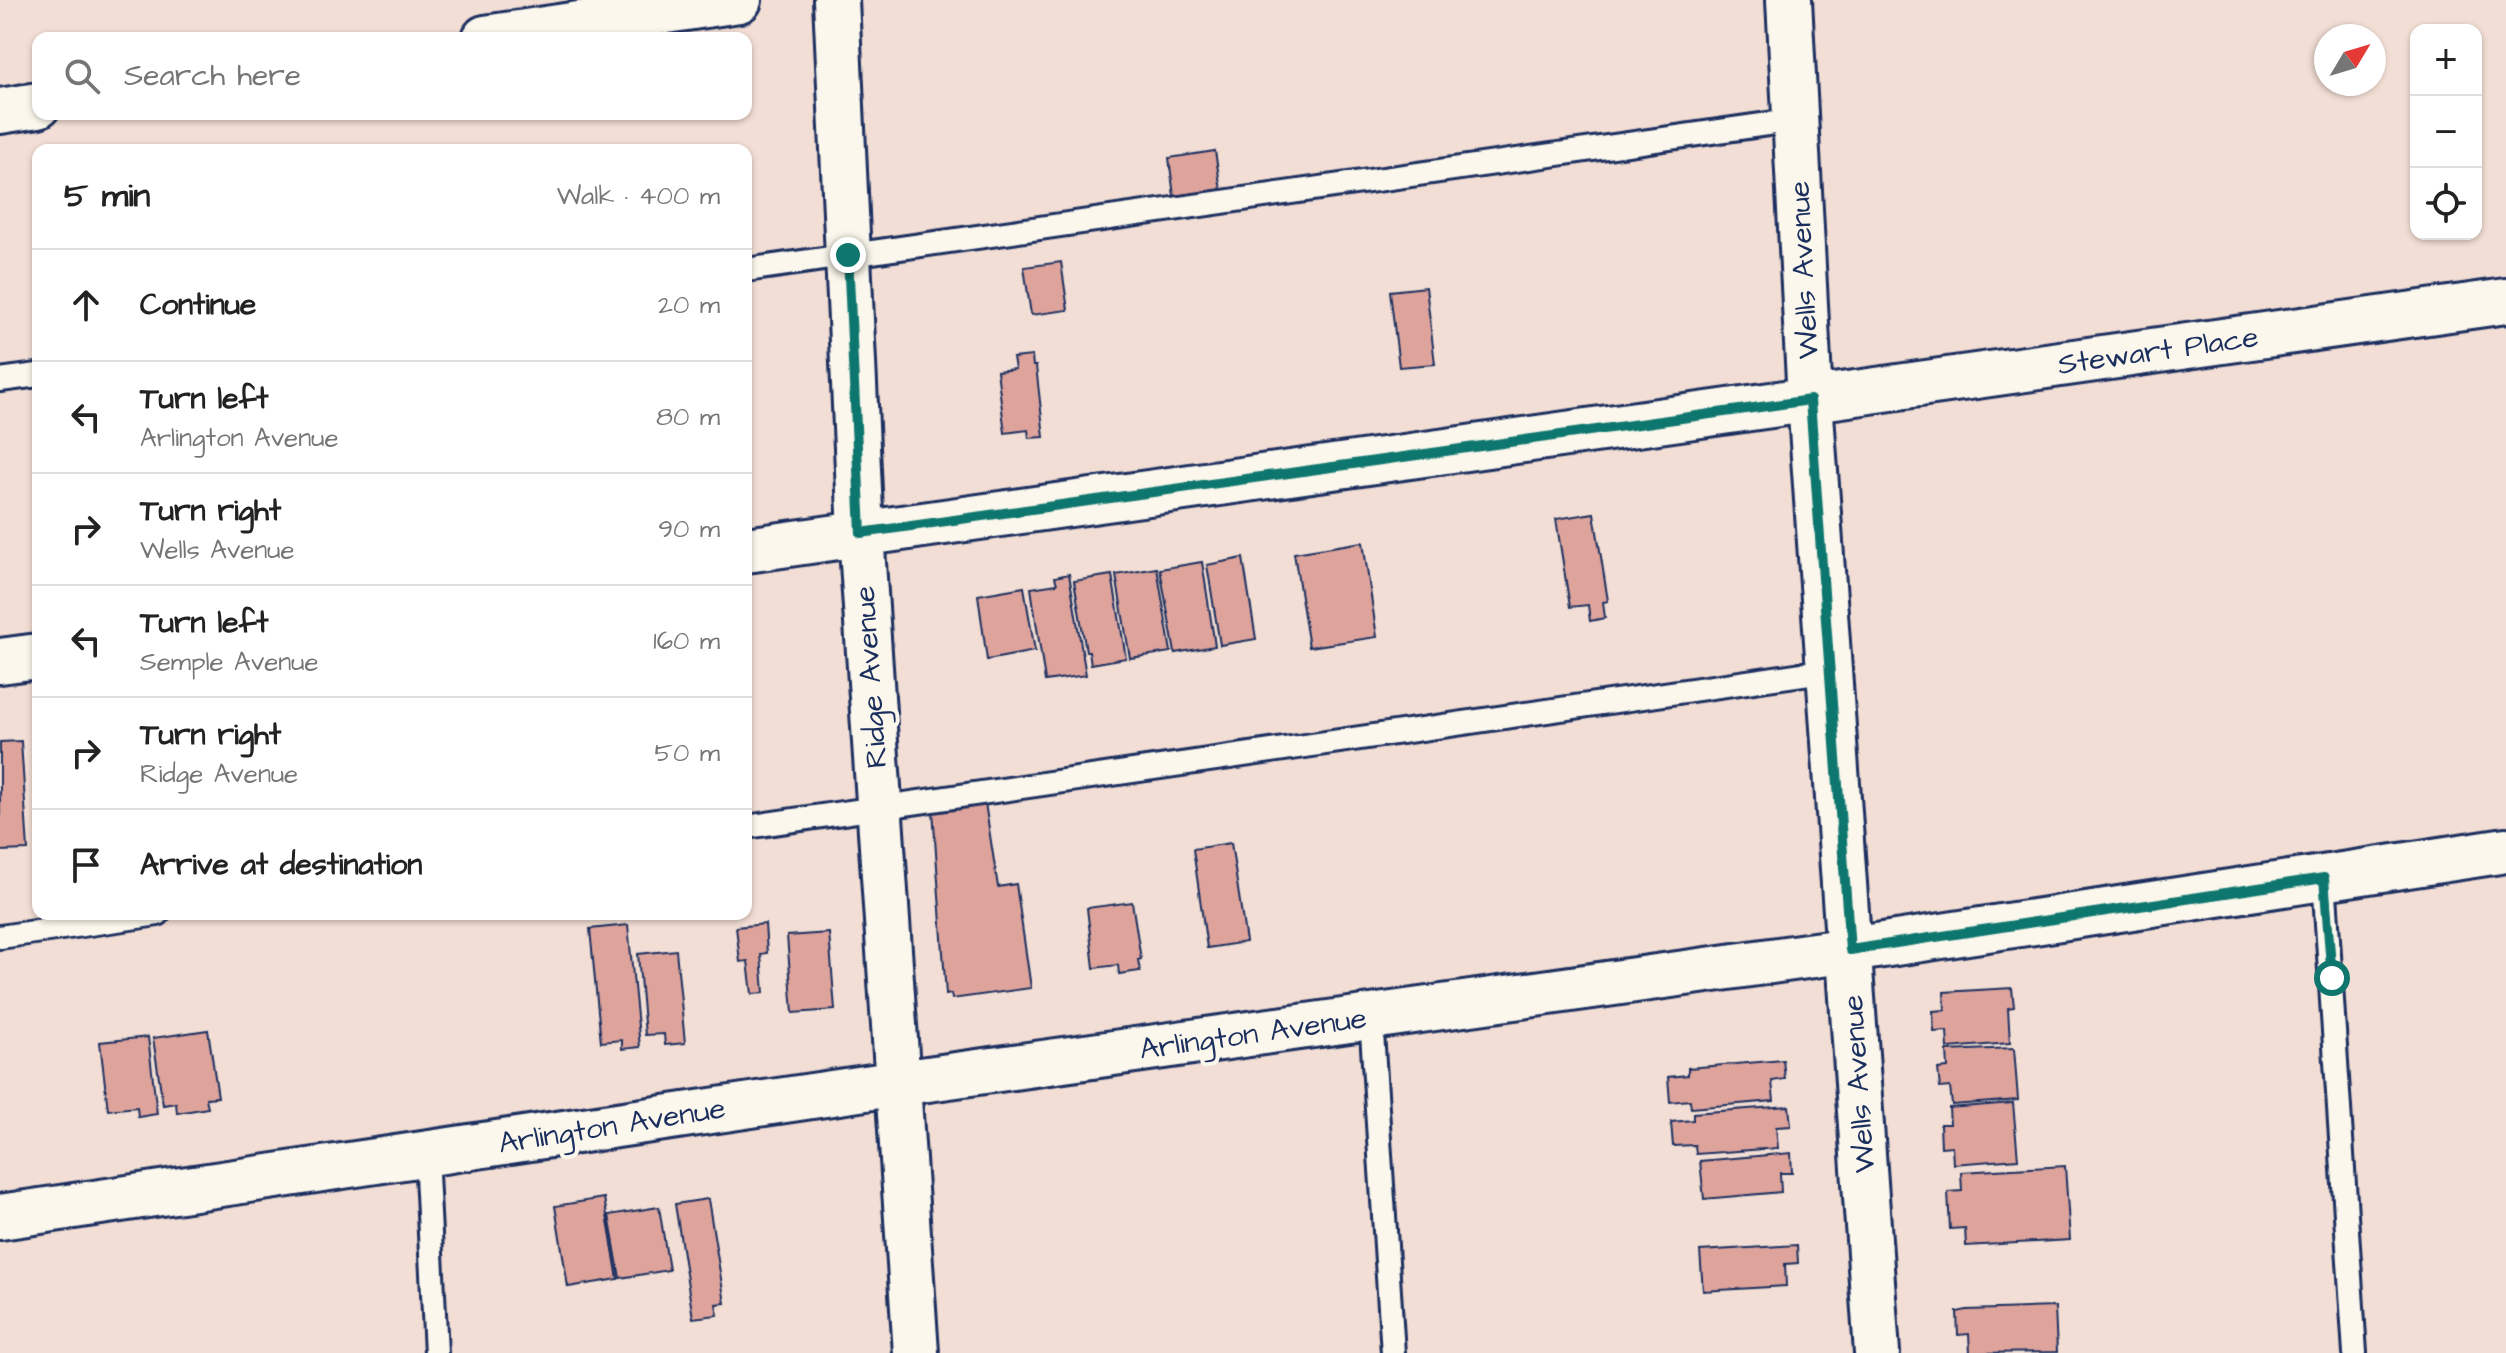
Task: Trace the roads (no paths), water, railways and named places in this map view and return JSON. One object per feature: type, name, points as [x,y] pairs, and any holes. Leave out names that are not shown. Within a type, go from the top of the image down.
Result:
[{"type":"street","points":[[525,32],[739,0]]},
{"type":"street","name":"Ridge Avenue","points":[[836,0],[861,533],[916,1353]]},
{"type":"street","name":"Wells Avenue","points":[[1789,0],[1810,400],[1877,1353]]},
{"type":"street","points":[[0,111],[32,106]]},
{"type":"street","name":"Stewart Place","points":[[752,549],[2506,301]]},
{"type":"street","points":[[0,661],[32,657]]},
{"type":"street","name":"Arlington Avenue","points":[[0,1217],[899,1083],[1850,950],[2506,850]]},
{"type":"lane","points":[[752,269],[1796,120]]},
{"type":"lane","points":[[0,380],[32,376]]},
{"type":"lane","points":[[752,826],[1830,670]]},
{"type":"lane","points":[[2324,878],[2355,1353]]},
{"type":"lane","points":[[0,937],[117,920]]},
{"type":"lane","points":[[1371,1017],[1393,1353]]},
{"type":"lane","points":[[426,1154],[436,1353]]}]
